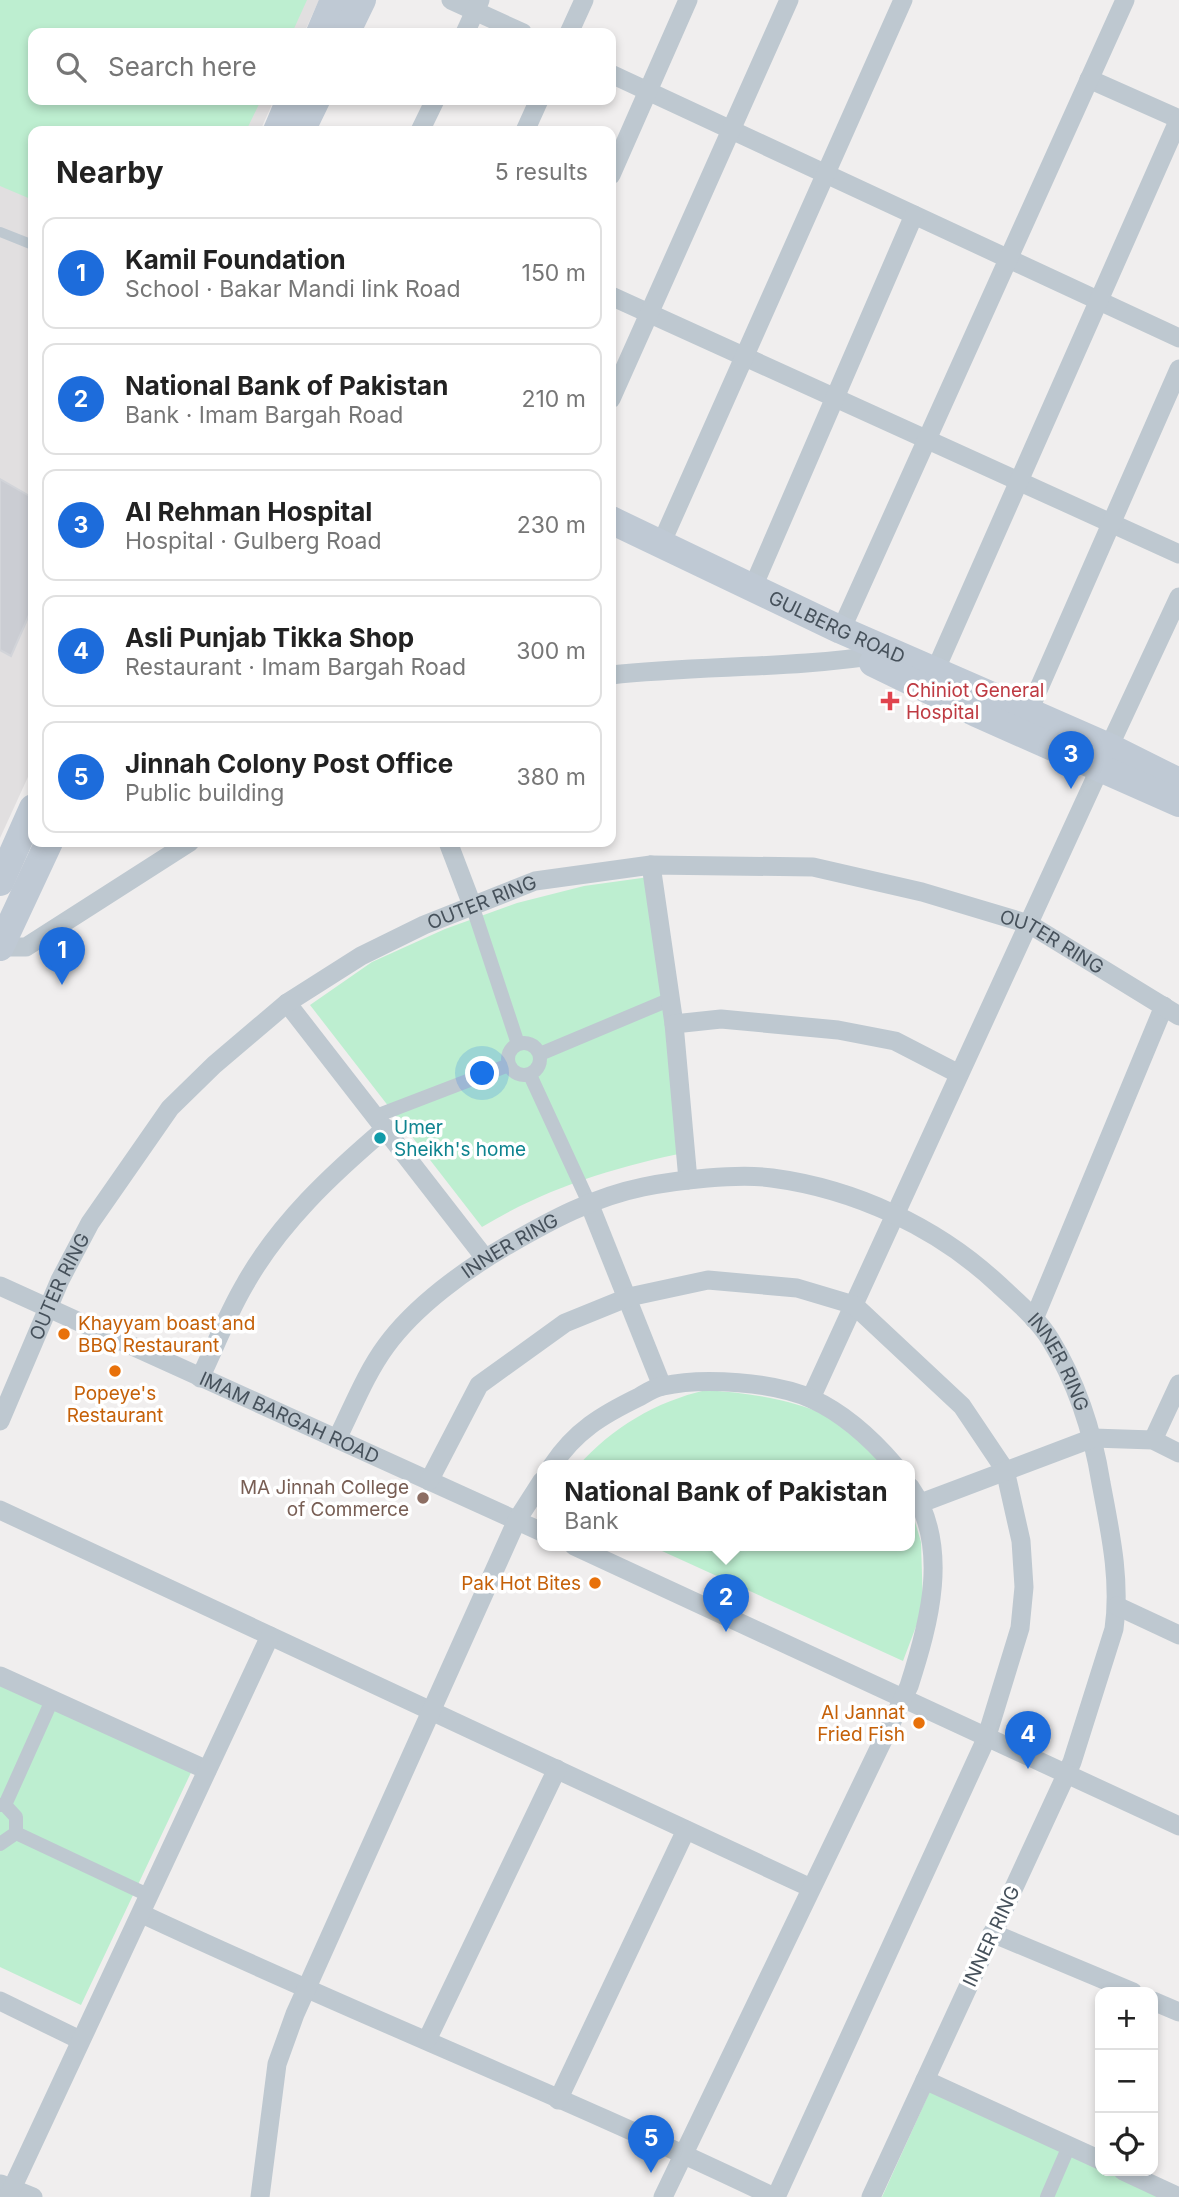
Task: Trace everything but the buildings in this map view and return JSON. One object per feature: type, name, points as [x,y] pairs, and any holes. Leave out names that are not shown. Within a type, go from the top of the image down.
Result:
[{"type":"main road","points":[[322,28],[334,0]]},
{"type":"main road","points":[[348,28],[362,0]]},
{"type":"main road","points":[[278,126],[288,105]]},
{"type":"main road","points":[[303,126],[314,105]]},
{"type":"main road","name":"GULBERG ROAD","points":[[616,522],[841,630],[1028,712],[1179,803]]},
{"type":"main road","name":"GULBERG ROAD","points":[[616,543],[861,658],[1105,757],[1179,782]]},
{"type":"main road","points":[[0,882],[28,819]]},
{"type":"main road","points":[[0,947],[47,847]]},
{"type":"street","points":[[451,0],[478,6],[515,28]]},
{"type":"street","points":[[571,28],[584,0]]},
{"type":"street","points":[[616,163],[688,0]]},
{"type":"street","points":[[616,388],[789,0]]},
{"type":"street","points":[[661,544],[903,0]]},
{"type":"street","points":[[841,630],[1125,0]]},
{"type":"street","points":[[467,28],[478,6]]},
{"type":"street","points":[[616,76],[1179,338]]},
{"type":"street","points":[[935,671],[1179,119],[1089,79]]},
{"type":"street","points":[[422,126],[433,105]]},
{"type":"street","points":[[526,126],[537,105]]},
{"type":"street","points":[[753,587],[914,215]]},
{"type":"street","points":[[616,298],[1179,554]]},
{"type":"street","points":[[1028,712],[1179,369]]},
{"type":"street","points":[[811,1398],[1179,597]]},
{"type":"street","points":[[616,675],[861,658],[892,653]]},
{"type":"street","points":[[0,947],[26,947],[182,847]]},
{"type":"street","points":[[450,847],[519,1044]]},
{"type":"street","points":[[651,864],[674,1024],[688,1180]]},
{"type":"street","name":"OUTER RING","points":[[0,1421],[48,1307],[90,1223],[125,1168],[170,1108],[214,1065],[287,1003],[360,956],[472,905],[535,881],[651,864],[813,867],[922,892],[1029,924],[1172,1011]]},
{"type":"street","points":[[540,1054],[671,999]]},
{"type":"street","points":[[287,1003],[485,1258]]},
{"type":"street","points":[[1034,1319],[1172,1011]]},
{"type":"street","points":[[674,1024],[721,1018],[838,1030],[895,1041],[959,1074]]},
{"type":"street","points":[[519,1044],[528,1044],[540,1054],[538,1068],[530,1075],[515,1073],[509,1065],[510,1050],[519,1044]]},
{"type":"street","points":[[201,1378],[244,1285],[283,1230],[381,1122],[509,1065]]},
{"type":"street","points":[[530,1075],[629,1297],[662,1386]]},
{"type":"street","name":"INNER RING","points":[[337,1439],[386,1346],[427,1304],[485,1258],[551,1219],[589,1203],[641,1187],[688,1180],[770,1177],[852,1196],[894,1215],[967,1255],[1034,1319],[1050,1340],[1093,1438],[1115,1566],[1117,1606],[1099,1682],[1065,1775],[871,2197]]},
{"type":"street","points":[[16,1833],[305,1991],[427,2040],[558,2100],[686,2154],[775,2197],[986,1739],[1020,1628],[1024,1587],[1021,1541],[1005,1470],[961,1406],[853,1305],[797,1288],[708,1280],[629,1297],[565,1323],[479,1385],[429,1481]]},
{"type":"street","name":"IMAM BARGAH ROAD","points":[[0,1286],[537,1530]]},
{"type":"street","points":[[556,1460],[565,1446],[588,1424],[662,1386],[749,1384],[811,1398],[842,1416],[871,1438],[890,1460]]},
{"type":"street","points":[[1153,1440],[1179,1384]]},
{"type":"street","points":[[663,2197],[686,2154],[902,1698],[926,1634],[934,1570],[915,1495],[1005,1470],[1093,1438],[1153,1440],[1179,1452]]},
{"type":"street","points":[[260,2197],[276,2064],[305,1991],[430,1710],[517,1520],[537,1489]]},
{"type":"street","points":[[0,1510],[811,1888]]},
{"type":"street","points":[[585,1551],[986,1739],[1179,1826]]},
{"type":"street","points":[[1117,1606],[1179,1635]]},
{"type":"street","points":[[33,2197],[7,2190],[146,1905],[270,1636]]},
{"type":"street","points":[[0,1676],[207,1770]]},
{"type":"street","points":[[16,1833],[16,1817],[3,1805],[53,1698]]},
{"type":"street","points":[[427,2040],[557,1769]]},
{"type":"street","points":[[558,2100],[686,1830]]},
{"type":"street","points":[[0,1844],[16,1833]]},
{"type":"street","points":[[992,1933],[1121,1987]]},
{"type":"street","points":[[0,2001],[80,2040]]},
{"type":"street","points":[[1158,2003],[1179,2012]]},
{"type":"street","points":[[925,2080],[1095,2158]]},
{"type":"street","points":[[1047,2197],[1069,2146]]},
{"type":"street","points":[[1134,2176],[1179,2197]]},
{"type":"lane","points":[[0,232],[28,244]]},
{"type":"shaded area","points":[[0,0],[319,0],[306,28],[28,28],[28,105],[272,105],[262,126],[28,126],[28,777],[0,838]]},
{"type":"green space","points":[[0,0],[307,0],[294,28],[28,28],[28,105],[259,105],[248,126],[28,126],[28,198],[0,186]]},
{"type":"green space","points":[[649,877],[688,1152],[582,1180],[531,1201],[482,1227],[310,1005],[372,962],[445,929],[517,903],[584,886]]},
{"type":"green space","points":[[706,1390],[747,1394],[810,1409],[848,1427],[865,1440],[880,1460],[584,1460],[620,1428],[652,1409]]},
{"type":"green space","points":[[915,1522],[921,1542],[923,1608],[903,1661],[662,1551],[915,1551]]},
{"type":"green space","points":[[0,1671],[196,1762],[81,2005],[0,1967]]},
{"type":"green space","points":[[931,2089],[1095,2163],[1095,2176],[1124,2176],[1172,2197],[882,2197]]},
{"type":"place","name":"Chiniot General Hospital","points":[[890,701]]},
{"type":"place","name":"Al Rehman Hospital","points":[[1071,789]]},
{"type":"place","name":"Kamil Foundation","points":[[62,985]]},
{"type":"place","name":"Umer Sheikh's home","points":[[380,1138]]},
{"type":"place","name":"Khayyam boast and BBQ Restaurant","points":[[64,1334]]},
{"type":"place","name":"Popeye's Restaurant","points":[[115,1371]]},
{"type":"place","name":"MA Jinnah College of Commerce","points":[[423,1498]]},
{"type":"place","name":"Pak Hot Bites","points":[[595,1583]]},
{"type":"place","name":"National Bank of Pakistan","points":[[726,1632]]},
{"type":"place","name":"Al Jannat Fried Fish","points":[[919,1723]]},
{"type":"place","name":"Asli Punjab Tikka Shop","points":[[1028,1769]]},
{"type":"place","name":"Jinnah Colony Post Office","points":[[651,2173]]}]
